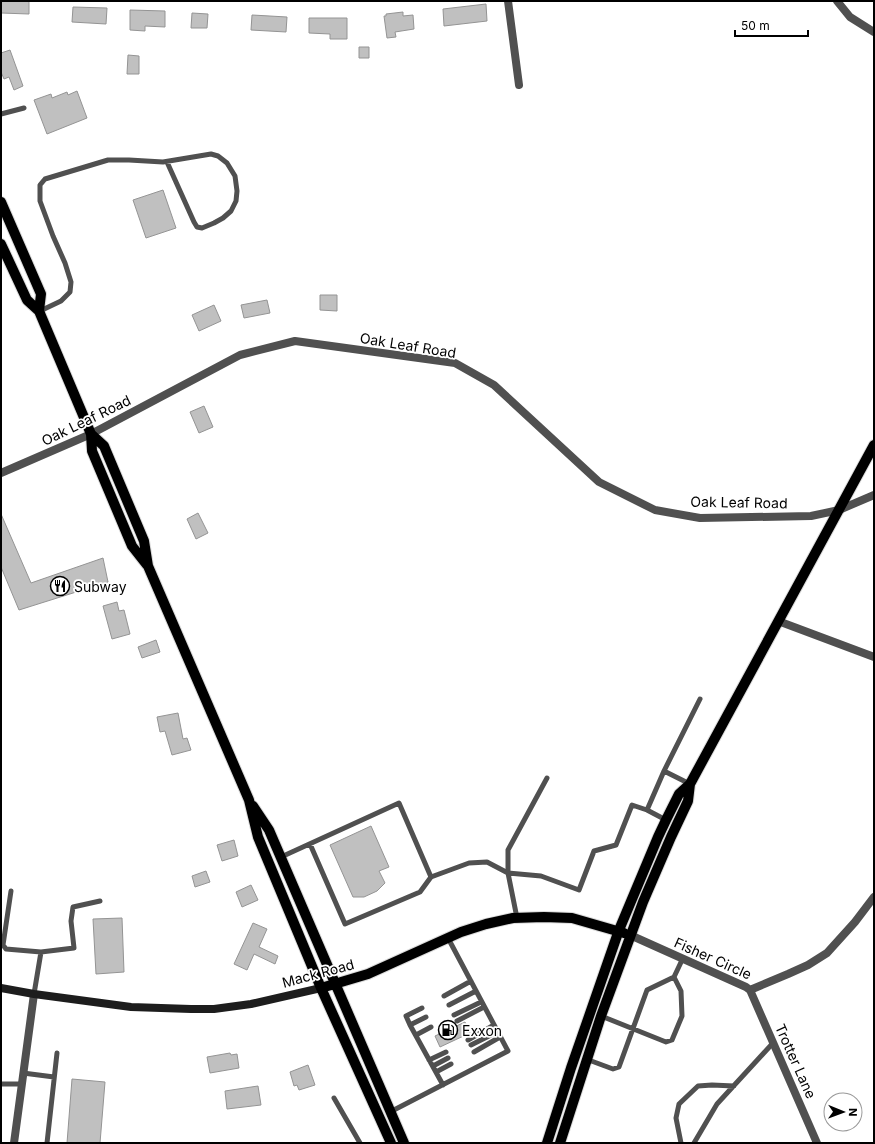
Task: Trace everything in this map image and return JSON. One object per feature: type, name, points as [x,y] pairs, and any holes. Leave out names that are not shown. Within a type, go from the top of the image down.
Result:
[{"type":"main road","points":[[1,202],[41,294],[39,311]]},
{"type":"main road","points":[[1,244],[27,300],[39,311],[92,434],[92,451],[107,488],[132,546],[148,566],[248,800],[258,837],[321,988],[391,1143]]},
{"type":"main road","points":[[547,1143],[573,1060],[619,930],[658,837],[679,794],[690,784],[874,445]]},
{"type":"main road","points":[[560,1143],[586,1059],[630,935],[688,801],[690,784]]},
{"type":"main road","points":[[248,800],[269,830],[404,1143]]},
{"type":"main road","name":"Mack Road","points":[[1,988],[131,1007],[214,1009],[251,1004],[336,984],[368,974],[462,932],[486,924],[516,918],[572,918],[619,930],[630,935]]},
{"type":"street","points":[[508,1],[520,85]]},
{"type":"street","points":[[837,1],[850,17],[874,32]]},
{"type":"street","name":"Oak Leaf Road","points":[[1,473],[92,434],[240,355],[295,341],[455,363],[494,385],[600,482],[655,510],[700,518],[811,516],[839,510],[874,496]]},
{"type":"street","points":[[778,621],[874,657]]},
{"type":"street","name":"Fisher Circle","points":[[630,935],[684,958],[750,990],[808,965],[827,952],[874,897]]},
{"type":"street","name":"Trotter Lane","points":[[750,990],[817,1143]]},
{"type":"street","points":[[14,1143],[34,994]]},
{"type":"lane","points":[[1,114],[24,108]]},
{"type":"lane","points":[[39,311],[61,301],[70,292],[71,282],[40,201],[40,185],[45,179],[108,160],[167,162],[211,154],[218,156],[227,162],[235,176],[237,191],[236,201],[231,211],[214,224],[202,228],[197,227],[167,162]]},
{"type":"lane","points":[[647,810],[664,771],[700,699]]},
{"type":"lane","points":[[664,771],[690,784]]},
{"type":"lane","points":[[516,918],[508,873],[508,850],[546,778]]},
{"type":"lane","points":[[281,857],[399,803],[431,877]]},
{"type":"lane","points":[[310,844],[345,924],[420,892],[431,877],[469,863],[487,862],[508,873],[541,876],[579,890],[594,851],[616,845],[632,806],[647,810],[666,820]]},
{"type":"lane","points":[[11,891],[3,945],[6,949],[41,952],[74,948],[71,921],[73,907],[100,901]]},
{"type":"lane","points":[[390,1112],[508,1051],[448,938]]},
{"type":"lane","points":[[34,994],[41,952]]},
{"type":"lane","points":[[586,1059],[613,1069],[619,1067],[647,990],[674,977],[684,958]]},
{"type":"lane","points":[[601,1016],[666,1042],[672,1040],[682,1016],[681,991],[674,977]]},
{"type":"lane","points":[[444,996],[471,981]]},
{"type":"lane","points":[[449,1005],[476,991]]},
{"type":"lane","points":[[454,1015],[482,1002]]},
{"type":"lane","points":[[457,1021],[484,1007]]},
{"type":"lane","points":[[422,1008],[406,1016],[443,1085]]},
{"type":"lane","points":[[410,1025],[426,1017]]},
{"type":"lane","points":[[494,1025],[470,1042],[498,1034]]},
{"type":"lane","points":[[416,1035],[431,1027]]},
{"type":"lane","points":[[474,1052],[498,1034]]},
{"type":"lane","points":[[694,1143],[717,1104],[774,1043]]},
{"type":"lane","points":[[429,1060],[446,1052]]},
{"type":"lane","points":[[48,1143],[57,1053]]},
{"type":"lane","points":[[433,1066],[448,1058]]},
{"type":"lane","points":[[436,1072],[451,1064]]},
{"type":"lane","points":[[23,1073],[54,1077]]},
{"type":"lane","points":[[1,1084],[22,1084]]},
{"type":"lane","points":[[681,1143],[676,1118],[680,1104],[698,1086],[734,1086]]},
{"type":"lane","points":[[334,1098],[360,1143]]},
{"type":"building","points":[[1,1],[29,1],[29,14],[1,13]]},
{"type":"building","points":[[486,4],[487,21],[444,26],[443,9]]},
{"type":"building","points":[[73,7],[107,8],[106,24],[72,22]]},
{"type":"building","points":[[130,10],[165,11],[165,27],[145,26],[145,31],[130,30]]},
{"type":"building","points":[[403,12],[403,16],[413,15],[414,29],[395,32],[396,37],[387,38],[384,16],[386,16],[386,14]]},
{"type":"building","points":[[192,13],[208,14],[207,28],[191,28]]},
{"type":"building","points":[[252,15],[287,17],[286,32],[251,30]]},
{"type":"building","points":[[309,18],[347,18],[347,39],[330,39],[330,34],[309,33]]},
{"type":"building","points":[[359,47],[369,47],[369,58],[359,58]]},
{"type":"building","points":[[10,50],[23,86],[14,90],[9,77],[4,79],[1,72],[1,53]]},
{"type":"building","points":[[128,55],[139,56],[139,74],[127,74]]},
{"type":"building","points":[[77,91],[87,118],[47,134],[34,100],[51,94],[52,98],[67,92],[68,95]]},
{"type":"building","points":[[163,190],[176,228],[146,238],[133,200]]},
{"type":"building","points":[[320,295],[337,295],[337,311],[320,310]]},
{"type":"building","points":[[267,300],[270,313],[244,318],[241,305]]},
{"type":"building","points":[[214,305],[221,321],[199,331],[192,315]]},
{"type":"building","points":[[204,406],[213,427],[199,433],[190,412]]},
{"type":"building","points":[[198,513],[208,533],[196,539],[187,519]]},
{"type":"building","points":[[1,514],[31,583],[103,558],[108,582],[19,610],[1,567]]},
{"type":"building","points":[[117,602],[119,611],[124,610],[130,634],[112,639],[103,606]]},
{"type":"building","points":[[156,640],[160,652],[142,658],[138,647]]},
{"type":"building","points":[[178,713],[183,739],[187,738],[191,750],[172,755],[165,731],[160,732],[157,717]]},
{"type":"building","points":[[371,826],[389,867],[379,871],[385,883],[377,891],[364,897],[353,897],[330,845]]},
{"type":"building","points":[[234,840],[238,856],[222,861],[217,845]]},
{"type":"building","points":[[206,871],[210,882],[195,887],[192,876]]},
{"type":"building","points":[[251,885],[258,900],[242,907],[236,892]]},
{"type":"building","points":[[122,918],[124,972],[96,974],[93,919]]},
{"type":"building","points":[[253,923],[267,929],[259,947],[278,956],[275,964],[254,954],[247,970],[234,964]]},
{"type":"building","points":[[465,1022],[470,1033],[440,1047],[435,1036]]},
{"type":"building","points":[[230,1053],[231,1055],[237,1054],[239,1068],[210,1073],[207,1057]]},
{"type":"building","points":[[308,1065],[315,1085],[299,1090],[297,1085],[294,1086],[290,1072]]},
{"type":"building","points":[[72,1079],[105,1082],[100,1143],[67,1143]]},
{"type":"building","points":[[258,1086],[261,1105],[227,1109],[225,1091]]},
{"type":"place","name":"Subway","points":[[60,586]]},
{"type":"place","name":"Exxon","points":[[448,1030]]}]
